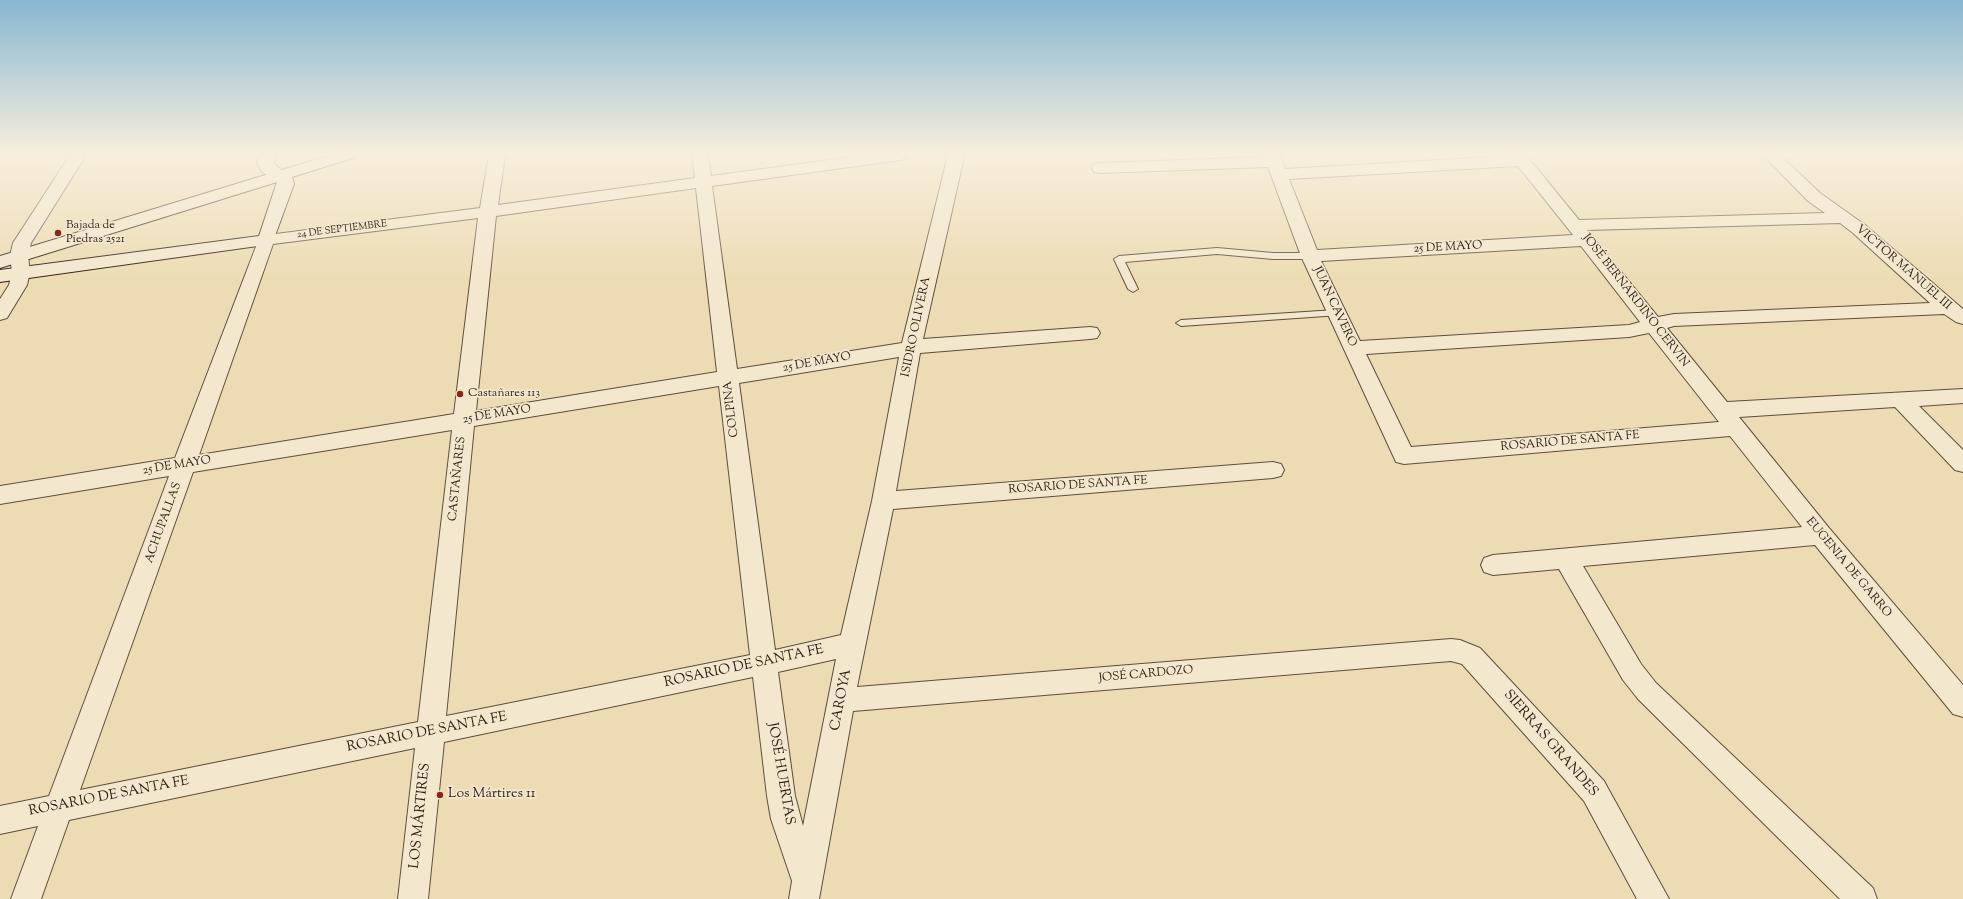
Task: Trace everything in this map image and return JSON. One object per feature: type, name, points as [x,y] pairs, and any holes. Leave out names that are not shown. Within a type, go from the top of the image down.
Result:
[{"type":"street","points":[[0,314],[18,285],[22,243],[51,197]]},
{"type":"street","points":[[0,276],[20,264],[217,197]]},
{"type":"street","name":"ACHUPALLAS","points":[[26,899],[186,464],[281,197]]},
{"type":"street","name":"CASTAÑARES","points":[[429,733],[490,197]]},
{"type":"street","name":"24 DE SEPTIEMBRE","points":[[20,264],[266,240],[600,197]]},
{"type":"street","name":"COLPINA","points":[[705,197],[763,664]]},
{"type":"street","name":"ISIDRO OLIVERA","points":[[883,501],[911,348],[947,197]]},
{"type":"street","name":"JUAN CAVERO","points":[[1288,197],[1310,256],[1404,456]]},
{"type":"street","name":"JOSÉ BERNARDINO CERVIN","points":[[1552,197],[1729,419]]},
{"type":"street","name":"VICTOR MANUEL III","points":[[1814,197],[1844,218],[1956,313]]},
{"type":"street","name":"25 DE MAYO","points":[[1310,256],[1580,233],[1844,218]]},
{"type":"street","points":[[0,262],[20,264]]},
{"type":"street","points":[[1353,348],[1628,331],[1652,324],[1674,320],[1956,313]]},
{"type":"street","name":"25 DE MAYO","points":[[0,495],[911,348],[961,341],[1090,333]]},
{"type":"street","name":"ROSARIO DE SANTA FE","points":[[1404,456],[1900,400],[1963,396]]},
{"type":"street","points":[[1900,400],[1963,464]]},
{"type":"street","name":"EUGENIA DE GARRO","points":[[1729,419],[1821,536],[1963,705]]},
{"type":"street","name":"ROSARIO DE SANTA FE","points":[[883,501],[1273,470]]},
{"type":"street","name":"CAROYA","points":[[806,890],[852,644],[883,501]]},
{"type":"street","points":[[1493,565],[1821,536]]},
{"type":"street","points":[[1565,558],[1632,672],[1647,691],[1862,899]]},
{"type":"street","name":"ROSARIO DE SANTA FE","points":[[0,820],[429,733],[763,664],[852,644]]},
{"type":"street","name":"JOSÉ CARDOZO","points":[[842,700],[1451,650]]},
{"type":"street","name":"SIERRAS GRANDES","points":[[1451,650],[1460,651],[1470,656],[1594,791],[1651,899]]},
{"type":"street","name":"JOSÉ HUERTAS","points":[[763,664],[781,796],[806,890]]},
{"type":"street","name":"LOS MÁRTIRES","points":[[413,899],[429,733]]},
{"type":"lane","points":[[1133,289],[1119,259],[1217,251],[1273,256],[1310,256]]},
{"type":"lane","points":[[1181,324],[1336,313]]},
{"type":"place","name":"Bajada de Piedras 2521","points":[[58,233]]},
{"type":"place","name":"Castañares 113","points":[[460,394]]},
{"type":"place","name":"Los Mártires 11","points":[[440,795]]}]
